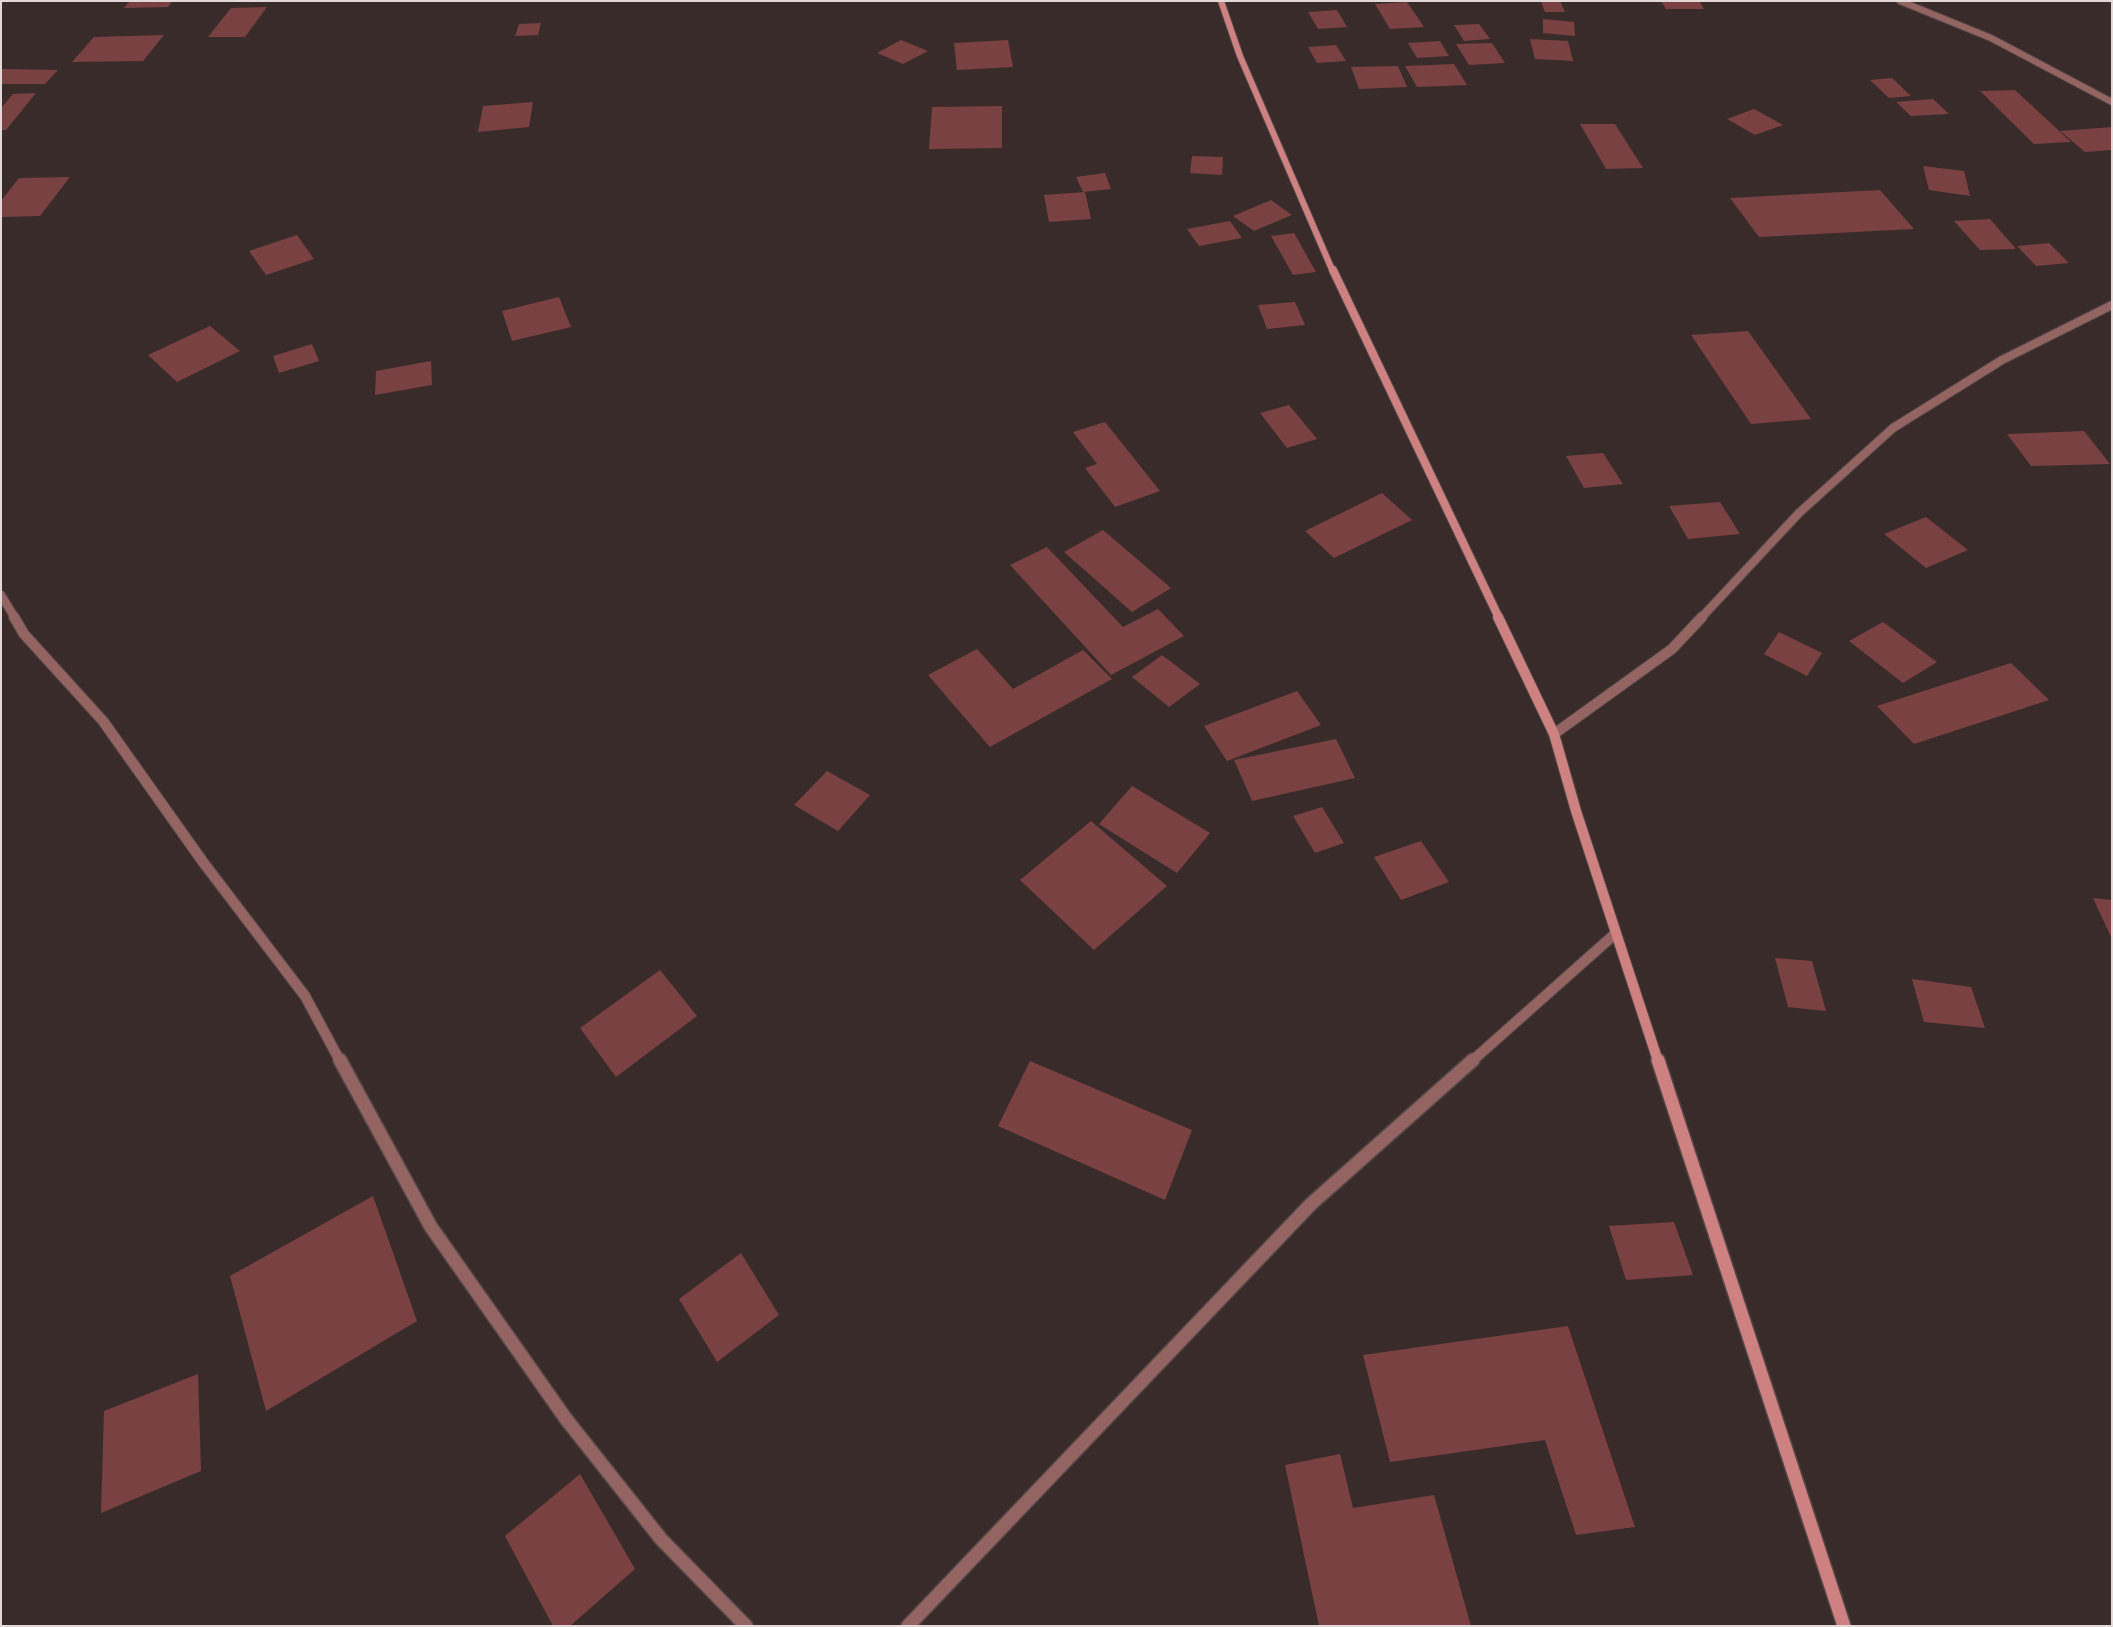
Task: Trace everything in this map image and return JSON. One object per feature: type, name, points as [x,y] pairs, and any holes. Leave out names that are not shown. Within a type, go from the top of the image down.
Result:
[{"type":"main road","points":[[1221,1],[1240,56],[1333,271],[1554,734],[1576,811],[1844,1626]]},
{"type":"street","points":[[1900,1],[1991,38],[2112,102]]},
{"type":"street","points":[[1554,734],[1672,649],[1799,513],[1893,428],[2002,360],[2112,306]]},
{"type":"street","points":[[1,595],[24,634],[103,721],[203,862],[305,996],[431,1227],[566,1419],[661,1539],[746,1626]]},
{"type":"street","points":[[908,1626],[1311,1204],[1616,933]]},
{"type":"building","points":[[130,1],[172,1],[168,7],[124,8]]},
{"type":"building","points":[[1541,1],[1560,1],[1565,12],[1545,12]]},
{"type":"building","points":[[1661,1],[1699,1],[1704,9],[1666,9]]},
{"type":"building","points":[[1407,2],[1424,27],[1390,29],[1375,4]]},
{"type":"building","points":[[267,7],[245,37],[208,37],[231,8]]},
{"type":"building","points":[[1337,10],[1347,27],[1318,29],[1308,12]]},
{"type":"building","points":[[1543,19],[1574,22],[1575,36],[1543,33]]},
{"type":"building","points":[[541,23],[538,35],[515,36],[519,24]]},
{"type":"building","points":[[1479,24],[1490,39],[1464,41],[1454,25]]},
{"type":"building","points":[[164,35],[143,61],[72,62],[94,37]]},
{"type":"building","points":[[1530,39],[1568,41],[1573,61],[1535,59]]},
{"type":"building","points":[[901,40],[928,51],[903,64],[877,53]]},
{"type":"building","points":[[1008,40],[1013,67],[957,70],[954,43]]},
{"type":"building","points":[[1440,41],[1449,56],[1417,58],[1408,43]]},
{"type":"building","points":[[1492,43],[1505,63],[1469,65],[1456,44]]},
{"type":"building","points":[[1336,45],[1346,61],[1317,63],[1308,47]]},
{"type":"building","points":[[1454,64],[1467,85],[1417,87],[1405,66]]},
{"type":"building","points":[[1398,66],[1407,87],[1359,89],[1351,67]]},
{"type":"building","points":[[1,69],[58,70],[45,84],[1,84]]},
{"type":"building","points":[[1892,78],[1911,96],[1889,98],[1870,80]]},
{"type":"building","points":[[2015,90],[2071,142],[2034,144],[1980,91]]},
{"type":"building","points":[[36,93],[6,130],[1,130],[1,108],[13,94]]},
{"type":"building","points":[[1933,99],[1949,114],[1911,116],[1896,102]]},
{"type":"building","points":[[533,102],[529,127],[478,132],[483,106]]},
{"type":"building","points":[[1002,106],[1002,148],[929,149],[932,107]]},
{"type":"building","points":[[1754,109],[1783,125],[1755,135],[1727,119]]},
{"type":"building","points":[[1580,124],[1615,124],[1643,168],[1606,169]]},
{"type":"building","points":[[2112,127],[2112,150],[2085,152],[2060,131]]},
{"type":"building","points":[[1192,156],[1223,157],[1222,175],[1190,173]]},
{"type":"building","points":[[1923,166],[1964,171],[1970,196],[1929,190]]},
{"type":"building","points":[[1105,173],[1111,189],[1083,192],[1076,177]]},
{"type":"building","points":[[70,177],[40,216],[1,217],[1,201],[19,178]]},
{"type":"building","points":[[1880,190],[1914,229],[1759,237],[1730,198]]},
{"type":"building","points":[[1085,192],[1091,219],[1049,222],[1044,195]]},
{"type":"building","points":[[1271,200],[1292,215],[1254,231],[1233,216]]},
{"type":"building","points":[[1990,219],[2016,249],[1980,250],[1954,221]]},
{"type":"building","points":[[1230,221],[1242,238],[1199,246],[1187,229]]},
{"type":"building","points":[[1294,233],[1316,272],[1293,275],[1271,236]]},
{"type":"building","points":[[297,235],[314,259],[266,275],[249,251]]},
{"type":"building","points":[[2049,243],[2069,263],[2036,266],[2017,246]]},
{"type":"building","points":[[559,297],[571,327],[512,341],[502,311]]},
{"type":"building","points":[[1295,302],[1305,325],[1267,329],[1258,305]]},
{"type":"building","points":[[210,326],[240,351],[177,382],[148,355]]},
{"type":"building","points":[[1748,331],[1811,419],[1751,424],[1691,335]]},
{"type":"building","points":[[312,344],[319,361],[279,373],[273,356]]},
{"type":"building","points":[[431,361],[432,385],[375,395],[376,371]]},
{"type":"building","points":[[1289,405],[1317,439],[1287,448],[1260,413]]},
{"type":"building","points":[[1105,422],[1160,491],[1115,507],[1085,468],[1097,464],[1073,432]]},
{"type":"building","points":[[2084,431],[2110,464],[2031,466],[2007,434]]},
{"type":"building","points":[[1603,453],[1623,484],[1584,488],[1566,456]]},
{"type":"building","points":[[1382,493],[1412,520],[1334,558],[1305,531]]},
{"type":"building","points":[[1720,502],[1740,534],[1688,539],[1669,506]]},
{"type":"building","points":[[1926,517],[1968,550],[1926,568],[1884,534]]},
{"type":"building","points":[[1103,530],[1171,588],[1132,612],[1064,552]]},
{"type":"building","points":[[1047,547],[1123,627],[1158,609],[1184,636],[1111,675],[1010,565]]},
{"type":"building","points":[[1883,622],[1937,662],[1903,683],[1849,641]]},
{"type":"building","points":[[1779,632],[1822,653],[1807,676],[1764,654]]},
{"type":"building","points":[[977,649],[1013,689],[1083,650],[1112,679],[990,747],[928,675]]},
{"type":"building","points":[[1162,655],[1200,684],[1169,707],[1132,677]]},
{"type":"building","points":[[2011,663],[2049,700],[1914,744],[1877,706]]},
{"type":"building","points":[[1297,691],[1321,725],[1227,761],[1204,726]]},
{"type":"building","points":[[1336,739],[1355,778],[1252,801],[1234,760]]},
{"type":"building","points":[[827,771],[870,795],[838,831],[794,805]]},
{"type":"building","points":[[1132,786],[1210,833],[1177,873],[1099,824]]},
{"type":"building","points":[[1322,807],[1344,843],[1315,853],[1293,816]]},
{"type":"building","points":[[1091,821],[1167,886],[1094,950],[1020,880]]},
{"type":"building","points":[[1421,841],[1449,882],[1401,900],[1374,857]]},
{"type":"building","points":[[2093,898],[2112,900],[2112,939]]},
{"type":"building","points":[[1775,958],[1812,961],[1826,1011],[1788,1007]]},
{"type":"building","points":[[660,970],[697,1016],[616,1077],[580,1028]]},
{"type":"building","points":[[1912,979],[1971,987],[1985,1028],[1924,1022]]},
{"type":"building","points":[[1030,1061],[1192,1130],[1165,1200],[998,1126]]},
{"type":"building","points":[[373,1196],[417,1321],[266,1411],[230,1276]]},
{"type":"building","points":[[1674,1222],[1693,1275],[1626,1280],[1609,1226]]},
{"type":"building","points":[[741,1253],[779,1315],[717,1362],[679,1299]]},
{"type":"building","points":[[1568,1326],[1635,1527],[1576,1535],[1545,1440],[1390,1462],[1363,1355]]},
{"type":"building","points":[[198,1374],[201,1471],[101,1513],[104,1411]]},
{"type":"building","points":[[1340,1454],[1353,1508],[1434,1495],[1471,1626],[1319,1626],[1285,1465]]},
{"type":"building","points":[[580,1474],[635,1569],[570,1626],[553,1626],[505,1536]]}]
